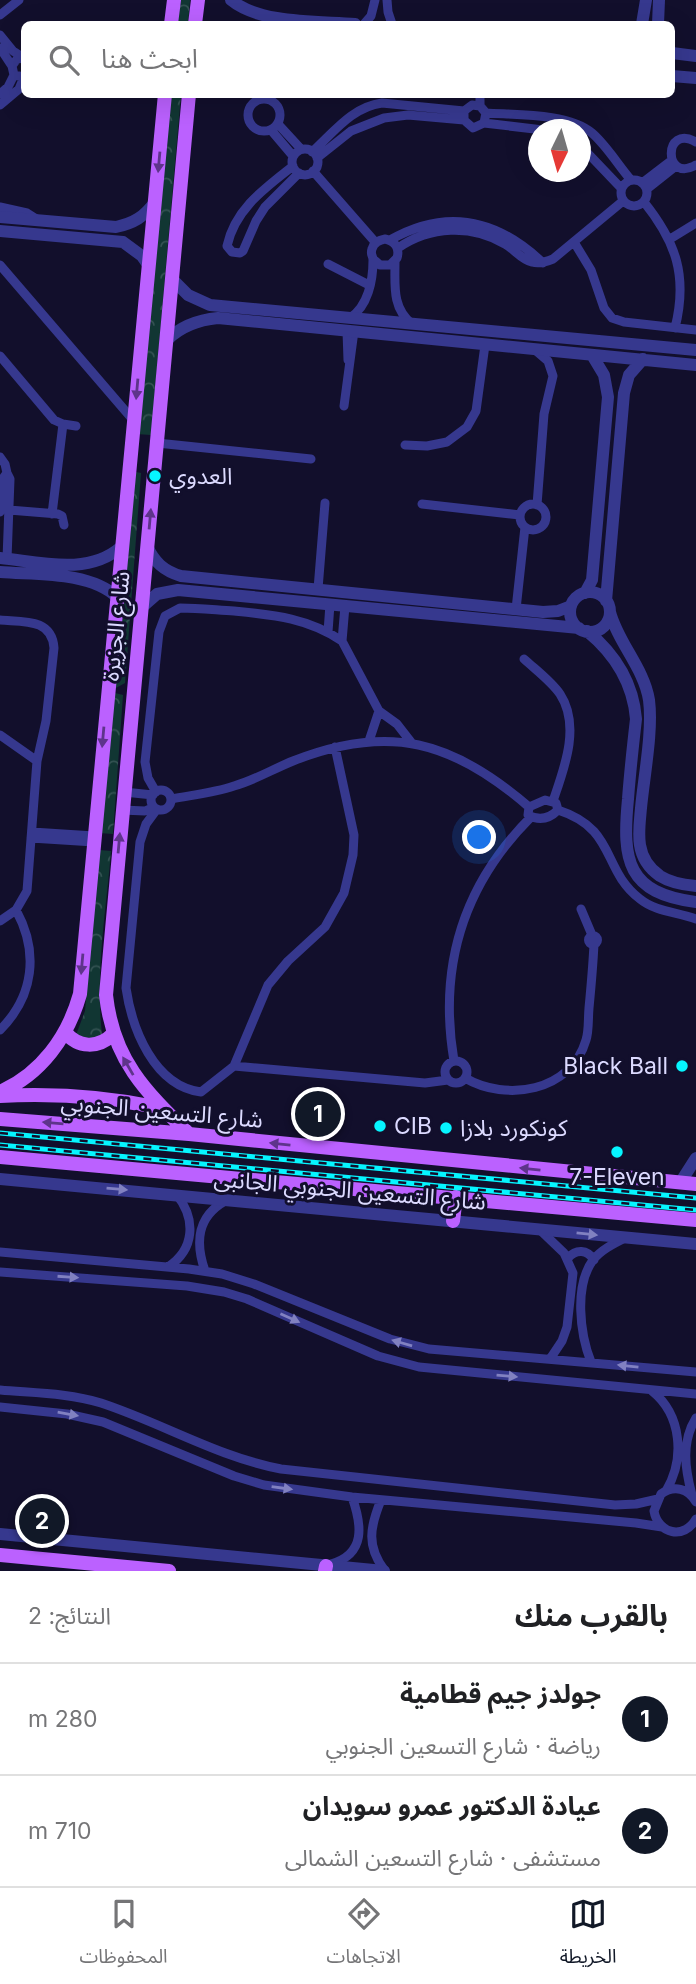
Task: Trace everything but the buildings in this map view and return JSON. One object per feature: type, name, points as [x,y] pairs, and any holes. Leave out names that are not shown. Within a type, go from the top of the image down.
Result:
[{"type":"main road","points":[[171,21],[174,0]]},
{"type":"main road","points":[[195,21],[198,0]]},
{"type":"main road","name":"شارع الجزيرة","points":[[0,1094],[34,1070],[56,1046],[65,1032],[80,994],[165,98]]},
{"type":"main road","name":"شارع الجزيرة","points":[[189,98],[106,995],[113,1034],[128,1067],[149,1096],[189,1134]]},
{"type":"main road","points":[[132,440],[141,444],[157,443]]},
{"type":"main road","points":[[129,469],[141,462],[150,465],[154,470]]},
{"type":"main road","points":[[107,692],[119,691],[132,700]]},
{"type":"main road","points":[[65,1032],[76,1042],[86,1045],[101,1043],[113,1034]]},
{"type":"main road","points":[[0,1094],[89,1097],[162,1108]]},
{"type":"main road","name":"شارع التسعين الجنوبي","points":[[0,1119],[189,1134],[696,1184]]},
{"type":"main road","points":[[0,1157],[696,1220]]},
{"type":"main road","points":[[453,1221],[456,1197]]},
{"type":"main road","points":[[0,1555],[169,1571]]},
{"type":"street","points":[[0,15],[19,0]]},
{"type":"street","points":[[231,0],[274,21]]},
{"type":"street","points":[[642,21],[646,0]]},
{"type":"street","points":[[658,21],[659,0]]},
{"type":"street","points":[[367,21],[371,16],[374,2],[387,3],[392,21]]},
{"type":"street","points":[[0,34],[13,51],[21,56]]},
{"type":"street","points":[[0,48],[19,74]]},
{"type":"street","points":[[0,105],[19,89],[17,59],[21,58]]},
{"type":"street","points":[[0,94],[19,74]]},
{"type":"street","points":[[675,76],[696,78]]},
{"type":"street","points":[[376,243],[313,171],[315,155],[352,114],[372,104],[475,110],[576,123],[597,138],[631,180],[645,186]]},
{"type":"street","points":[[274,127],[297,152],[315,155],[351,131],[384,118],[475,110],[528,126]]},
{"type":"street","points":[[674,163],[671,150],[677,141],[687,138],[696,142]]},
{"type":"street","points":[[296,170],[246,207],[229,239],[227,246],[232,253],[243,251],[265,207],[296,170],[297,152]]},
{"type":"street","points":[[591,157],[621,188],[623,201]]},
{"type":"street","points":[[674,163],[686,169],[696,165]]},
{"type":"street","points":[[674,163],[645,186],[644,202],[662,224],[676,256],[680,282],[675,328]]},
{"type":"street","points":[[296,170],[309,174],[313,171]]},
{"type":"street","points":[[621,188],[631,180]]},
{"type":"street","points":[[623,201],[634,206],[644,202]]},
{"type":"street","points":[[394,262],[385,266],[376,263],[371,253],[376,243],[390,240],[425,224],[488,226],[511,236],[543,262],[552,259],[623,201]]},
{"type":"street","points":[[0,231],[100,233],[132,223],[145,215],[155,202]]},
{"type":"street","points":[[0,206],[27,213],[39,221]]},
{"type":"street","points":[[0,216],[100,233],[134,247],[149,266]]},
{"type":"street","points":[[670,239],[696,223]]},
{"type":"street","points":[[412,324],[400,312],[397,303],[394,262],[398,248],[429,233],[464,226]]},
{"type":"street","points":[[390,240],[398,248]]},
{"type":"street","points":[[574,242],[591,270],[604,308],[612,318],[624,323],[696,330]]},
{"type":"street","points":[[344,406],[349,362],[346,355],[351,327],[362,308],[373,259]]},
{"type":"street","points":[[328,264],[369,285]]},
{"type":"street","points":[[0,265],[134,421]]},
{"type":"street","points":[[172,279],[188,295],[218,312],[453,341],[696,365]]},
{"type":"street","points":[[167,340],[187,325],[218,312]]},
{"type":"street","points":[[351,327],[412,324],[696,350]]},
{"type":"street","points":[[453,341],[454,327]]},
{"type":"street","points":[[405,445],[427,446],[447,442],[461,433],[473,419],[477,411],[477,375],[482,344]]},
{"type":"street","points":[[676,363],[677,348]]},
{"type":"street","points":[[525,527],[535,529],[544,523],[545,513],[537,505],[544,414],[553,376],[548,361],[534,349]]},
{"type":"street","points":[[592,355],[604,375],[608,397],[592,580],[585,593],[576,598],[571,606],[572,621],[605,648],[620,667],[631,691],[635,719],[625,834],[632,868],[648,886],[668,898],[696,902]]},
{"type":"street","points":[[0,356],[54,420],[76,426]]},
{"type":"street","points":[[147,546],[151,555],[164,569],[189,584],[345,606],[583,630],[600,629],[605,625],[608,607],[624,393],[629,375],[643,359]]},
{"type":"street","points":[[52,514],[63,424]]},
{"type":"street","points":[[157,443],[311,459]]},
{"type":"street","points":[[0,457],[10,477],[4,511],[3,559],[79,565],[98,562],[121,547]]},
{"type":"street","points":[[318,589],[325,503]]},
{"type":"street","points":[[422,504],[520,515]]},
{"type":"street","points":[[520,515],[525,507],[537,505]]},
{"type":"street","points":[[4,511],[62,516],[64,525]]},
{"type":"street","points":[[516,609],[525,527],[520,515]]},
{"type":"street","points":[[78,579],[79,565]]},
{"type":"street","points":[[0,572],[78,579],[103,586],[117,597]]},
{"type":"street","points":[[141,608],[148,600],[189,584],[318,589],[550,612],[571,606]]},
{"type":"street","points":[[585,593],[597,594],[608,607],[616,630],[642,678],[648,698],[649,719],[639,832],[642,853],[653,871],[671,882],[696,886]]},
{"type":"street","points":[[328,632],[330,604]]},
{"type":"street","points":[[342,641],[345,606]]},
{"type":"street","points":[[156,808],[152,803],[154,793],[145,762],[159,632],[165,616],[180,608],[274,615],[296,619],[328,632],[342,641],[379,711],[397,724],[411,742]]},
{"type":"street","points":[[0,620],[43,626],[53,638],[46,721],[37,761],[27,891],[16,910],[0,921]]},
{"type":"street","points":[[171,799],[234,786],[335,747],[369,741],[411,742],[473,765],[503,784],[530,812],[545,818],[556,806],[568,745],[568,711],[555,688],[524,659]]},
{"type":"street","points":[[369,741],[379,711]]},
{"type":"street","points":[[0,735],[37,761]]},
{"type":"street","points":[[156,808],[146,824],[140,842],[126,988],[129,1008],[140,1037],[156,1063],[170,1078],[187,1090],[201,1092],[234,1066],[268,985],[288,961],[325,927],[336,911],[347,884],[354,835],[335,747]]},
{"type":"street","points":[[124,792],[154,793],[163,790],[171,799]]},
{"type":"street","points":[[122,810],[167,808],[171,799]]},
{"type":"street","points":[[454,1061],[449,1025],[449,988],[458,936],[476,889],[489,867],[540,801],[556,806],[592,828],[608,850],[620,877],[640,899],[653,907],[696,919]]},
{"type":"street","points":[[31,835],[94,839]]},
{"type":"street","points":[[680,900],[682,884]]},
{"type":"street","points":[[465,1078],[489,1089],[517,1091],[550,1082],[575,1063],[587,1038],[593,939],[581,909]]},
{"type":"street","points":[[0,1030],[18,1009],[31,967],[28,937],[16,910]]},
{"type":"street","points":[[234,1066],[425,1083],[448,1080],[457,1083],[465,1078],[467,1071],[464,1064],[454,1061]]},
{"type":"street","points":[[448,1080],[446,1068],[454,1061]]},
{"type":"street","points":[[680,1182],[696,1158]]},
{"type":"street","name":"شارع التسعين الجنوبي الجانبى","points":[[0,1179],[696,1244]]},
{"type":"street","points":[[168,1267],[182,1255],[190,1239],[188,1212],[177,1195]]},
{"type":"street","points":[[205,1271],[198,1243],[202,1223],[216,1206],[227,1199]]},
{"type":"street","points":[[539,1229],[568,1258],[573,1281],[569,1320],[562,1341],[550,1359]]},
{"type":"street","points":[[591,1362],[583,1344],[580,1317],[584,1284],[594,1260],[602,1251],[625,1238]]},
{"type":"street","points":[[568,1258],[581,1251],[594,1260]]},
{"type":"street","points":[[0,1252],[205,1271],[254,1284],[416,1347],[696,1372]]},
{"type":"street","points":[[43,1275],[45,1256]]},
{"type":"street","points":[[0,1272],[201,1288],[247,1300],[378,1356],[408,1365],[696,1394]]},
{"type":"street","points":[[247,1300],[254,1284]]},
{"type":"street","points":[[0,1390],[84,1399],[266,1466],[615,1505],[657,1499],[666,1491],[676,1463],[677,1429],[671,1411],[651,1390]]},
{"type":"street","points":[[0,1407],[85,1418],[120,1428],[249,1481],[352,1497],[636,1522],[662,1527],[675,1533],[692,1530],[696,1519]]},
{"type":"street","points":[[695,1499],[685,1465],[687,1440],[696,1418]]},
{"type":"street","points":[[156,1443],[163,1428]]},
{"type":"street","points":[[458,1507],[460,1489]]},
{"type":"street","points":[[666,1491],[680,1489],[695,1499]]},
{"type":"street","points":[[326,1568],[345,1558],[357,1541],[360,1521],[352,1497]]},
{"type":"street","points":[[657,1499],[655,1517],[662,1527]]},
{"type":"street","points":[[381,1500],[373,1518],[370,1538],[377,1561],[385,1571]]},
{"type":"street","points":[[0,1534],[326,1568],[385,1571]]},
{"type":"green space","points":[[179,0],[190,0],[188,21],[176,21]]},
{"type":"green space","points":[[169,98],[181,98],[151,435],[137,434]]},
{"type":"green space","points":[[136,472],[141,473],[125,683],[114,689]]},
{"type":"green space","points":[[115,693],[123,695],[113,834],[100,833]]},
{"type":"green space","points":[[99,850],[111,851],[100,966],[102,1034],[93,1039],[76,1035],[85,1011]]},
{"type":"railway","points":[[0,1133],[696,1198]]},
{"type":"railway","points":[[0,1145],[696,1210]]},
{"type":"place","name":"العدوي","points":[[155,476]]},
{"type":"place","name":"Black Ball","points":[[682,1066]]},
{"type":"place","name":"جولدز جيم قطامية","points":[[318,1114]]},
{"type":"place","name":"CIB","points":[[380,1126]]},
{"type":"place","name":"كونكورد بلازا","points":[[446,1128]]},
{"type":"place","name":"7-Eleven","points":[[617,1152]]},
{"type":"place","name":"عيادة الدكتور عمرو سويدان","points":[[42,1521]]}]
